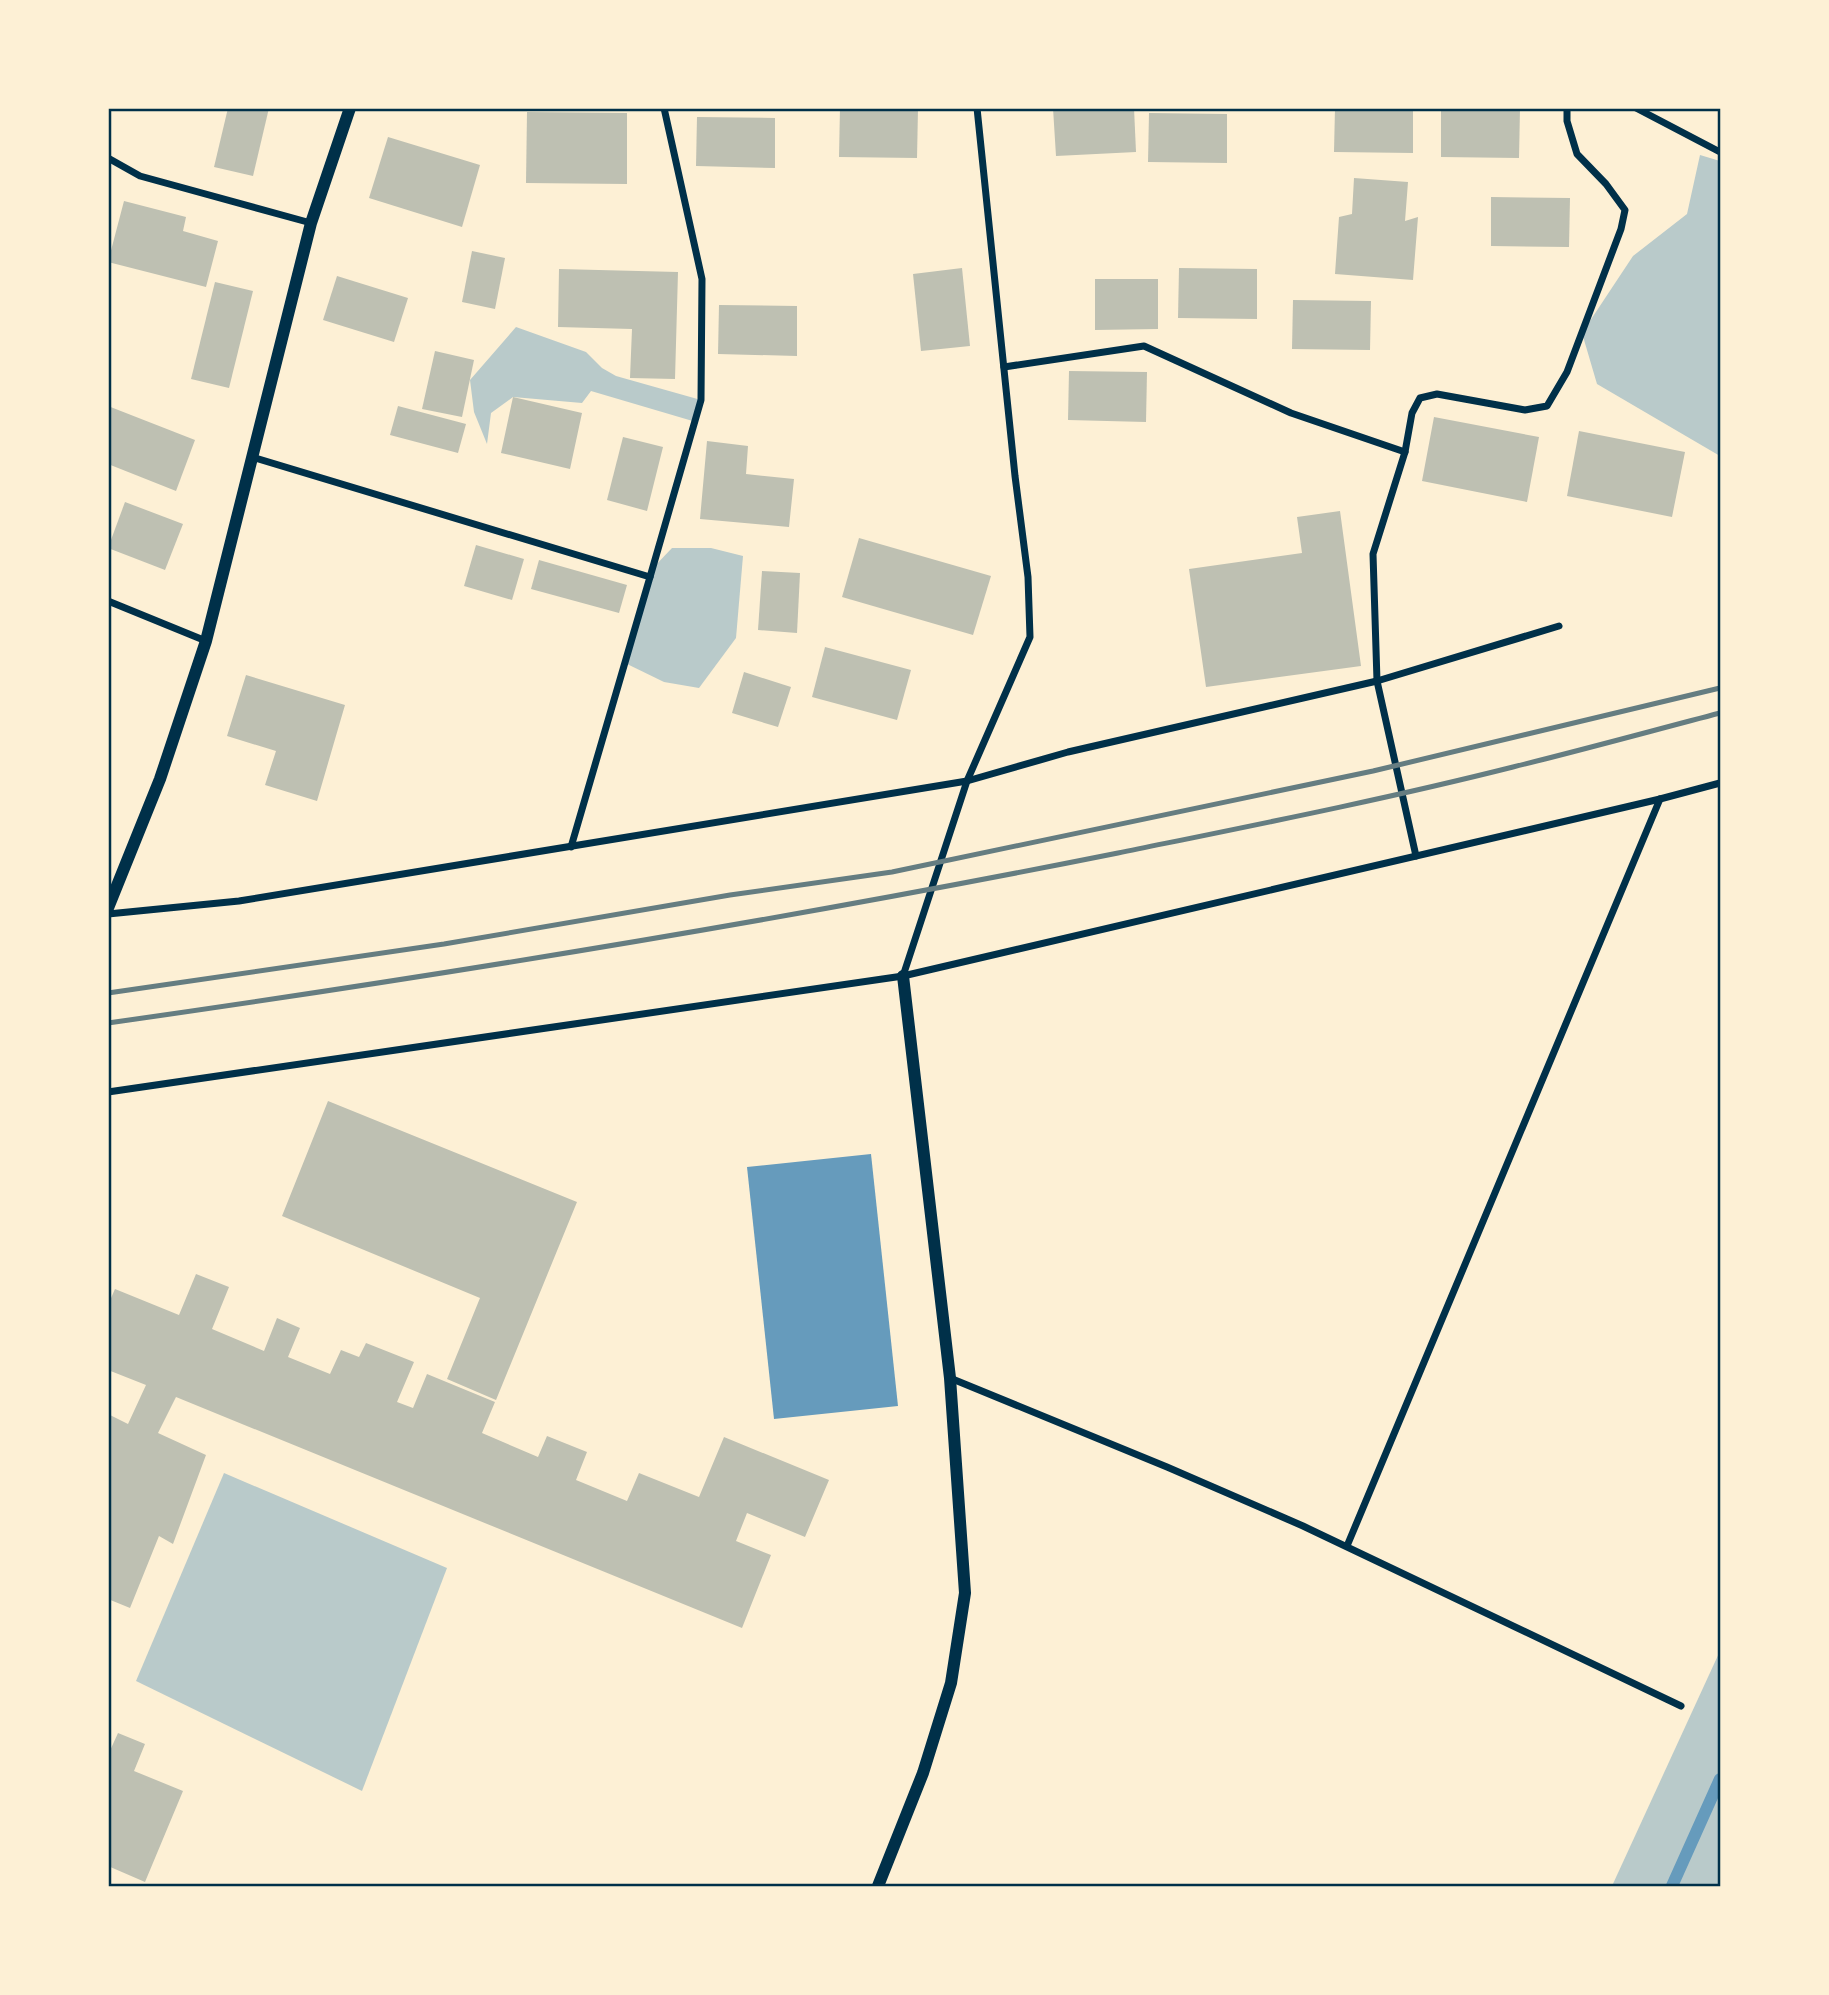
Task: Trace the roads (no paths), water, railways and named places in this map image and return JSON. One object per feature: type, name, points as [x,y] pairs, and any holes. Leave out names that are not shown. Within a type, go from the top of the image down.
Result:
[{"type":"street","points":[[108,908],[160,779],[206,641],[311,223],[350,108]]},
{"type":"street","points":[[571,847],[701,400],[702,279],[664,108]]},
{"type":"street","points":[[878,1886],[923,1773],[951,1683],[965,1593],[950,1378],[903,976],[967,781],[1030,637],[1028,577],[977,108]]},
{"type":"street","points":[[1416,856],[1377,681],[1373,554],[1405,452],[1412,413],[1420,398],[1437,394],[1525,410],[1547,406],[1567,372],[1625,209],[1606,184],[1577,154],[1567,121],[1567,108]]},
{"type":"street","points":[[1636,108],[1720,152]]},
{"type":"street","points":[[108,158],[140,176],[311,223]]},
{"type":"street","points":[[1004,367],[1144,346],[1291,412],[1405,452]]},
{"type":"street","points":[[252,457],[650,578]]},
{"type":"street","points":[[108,601],[206,641]]},
{"type":"street","points":[[108,914],[239,901],[967,781],[1068,752],[1377,681],[1559,626]]},
{"type":"street","points":[[108,1092],[903,976],[1720,783]]},
{"type":"street","points":[[1347,1546],[1660,799]]},
{"type":"street","points":[[950,1378],[1167,1467],[1347,1546],[1681,1706]]},
{"type":"water","points":[[871,1154],[898,1406],[774,1419],[747,1167]]},
{"type":"waterway","points":[[1672,1886],[1720,1779]]},
{"type":"railway","points":[[108,993],[444,944],[730,895],[892,872],[1373,771],[1720,688]]},
{"type":"railway","points":[[108,1023],[614,945],[992,878],[1415,791],[1720,713]]}]
